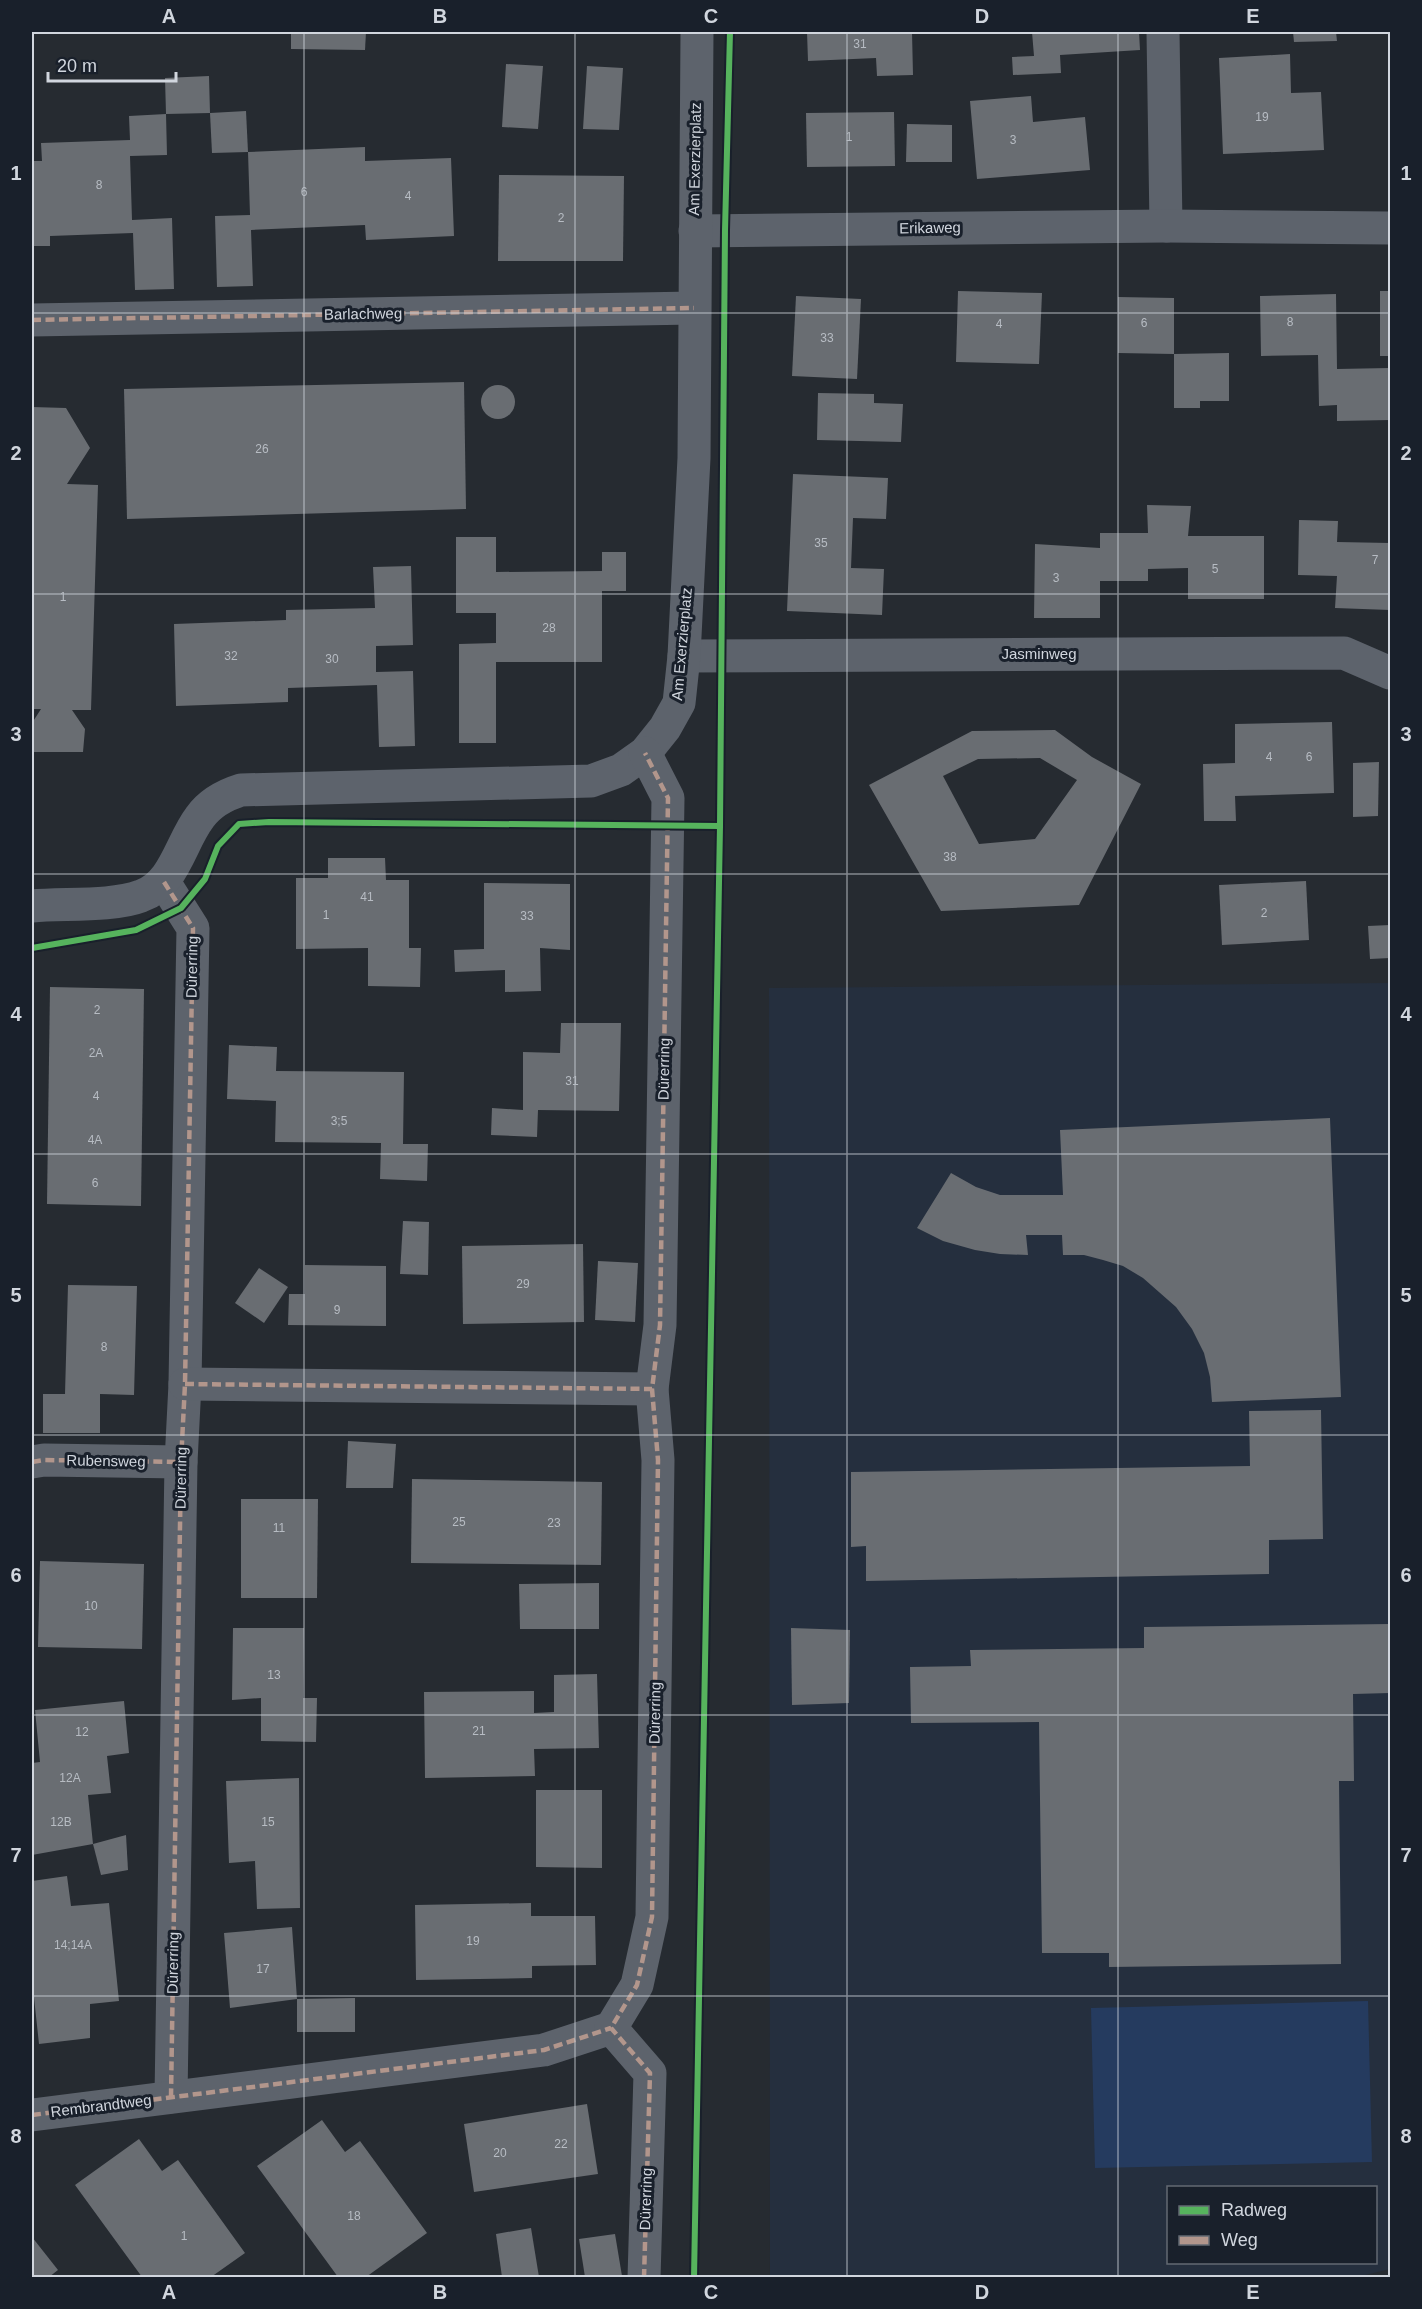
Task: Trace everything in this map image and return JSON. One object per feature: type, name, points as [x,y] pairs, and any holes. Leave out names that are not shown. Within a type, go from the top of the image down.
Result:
[{"type":"street","name":"Am Exerzierplatz","points":[[164,882],[200,817],[225,795],[241,790],[591,781],[621,770],[645,753],[665,728],[679,703],[684,656],[694,458],[696,32]]},
{"type":"street","points":[[1163,32],[1166,226]]},
{"type":"street","name":"Erikaweg","points":[[695,231],[1166,226],[1390,228]]},
{"type":"street","name":"Barlachweg","points":[[32,320],[694,308]]},
{"type":"street","name":"Jasminweg","points":[[684,656],[1344,652],[1390,673]]},
{"type":"street","name":"Dürerring","points":[[644,2277],[650,2073],[611,2028],[637,1985],[652,1917],[658,1460],[652,1389],[660,1325],[668,798],[645,753]]},
{"type":"street","points":[[32,906],[114,902],[142,896],[164,882]]},
{"type":"street","name":"Dürerring","points":[[164,882],[193,928],[185,1384],[181,1462],[171,2097]]},
{"type":"street","points":[[185,1384],[652,1389]]},
{"type":"street","name":"Rubensweg","points":[[32,1462],[44,1460],[181,1462]]},
{"type":"street","points":[[171,2097],[544,2050],[611,2028]]},
{"type":"street","name":"Rembrandtweg","points":[[32,2115],[171,2097]]},
{"type":"shaded area","points":[[1390,983],[1390,2269],[1353,2278],[770,2277],[769,988]]},
{"type":"shaded area","points":[[1368,2001],[1372,2162],[1095,2168],[1091,2008]]},
{"type":"building","points":[[291,32],[366,32],[365,50],[291,49]]},
{"type":"building","points":[[807,32],[912,32],[913,75],[877,76],[876,58],[808,61]]},
{"type":"building","points":[[1032,32],[1139,32],[1140,50],[1060,55],[1061,73],[1013,75],[1012,57],[1034,56]]},
{"type":"building","points":[[1293,32],[1336,32],[1337,41],[1294,42]]},
{"type":"building","points":[[1290,54],[1291,93],[1321,92],[1324,150],[1223,154],[1219,58]]},
{"type":"building","points":[[506,64],[543,66],[538,129],[502,127]]},
{"type":"building","points":[[587,66],[623,68],[619,130],[583,129]]},
{"type":"building","points":[[209,76],[210,113],[166,114],[165,78]]},
{"type":"building","points":[[1031,96],[1033,122],[1085,117],[1090,170],[977,179],[970,101]]},
{"type":"building","points":[[246,111],[248,152],[212,153],[210,113]]},
{"type":"building","points":[[894,112],[895,166],[807,167],[806,113]]},
{"type":"building","points":[[166,114],[167,155],[130,156],[132,220],[172,218],[174,289],[135,290],[133,233],[50,236],[50,246],[32,246],[32,161],[42,161],[41,143],[130,140],[129,116]]},
{"type":"building","points":[[907,124],[952,125],[952,162],[906,162]]},
{"type":"building","points":[[365,147],[365,161],[451,158],[454,236],[366,240],[365,225],[251,230],[253,286],[217,287],[215,216],[250,215],[248,152]]},
{"type":"building","points":[[499,175],[624,176],[623,261],[498,261]]},
{"type":"building","points":[[958,291],[1042,293],[1039,364],[956,362]]},
{"type":"building","points":[[1380,291],[1390,291],[1390,356],[1380,356]]},
{"type":"building","points":[[1336,294],[1337,369],[1389,368],[1390,420],[1337,421],[1337,405],[1319,406],[1318,355],[1261,356],[1260,296]]},
{"type":"building","points":[[796,296],[861,299],[857,379],[792,376]]},
{"type":"building","points":[[1118,297],[1174,298],[1174,354],[1118,353]]},
{"type":"building","points":[[1229,353],[1229,401],[1200,401],[1200,408],[1174,408],[1174,354]]},
{"type":"building","points":[[464,382],[466,509],[127,519],[124,389]]},
{"type":"building","points":[[498,385],[510,390],[515,402],[510,414],[498,419],[486,414],[481,402],[486,390]]},
{"type":"building","points":[[818,393],[874,394],[874,403],[903,404],[901,442],[817,440]]},
{"type":"building","points":[[32,407],[66,408],[90,448],[67,484],[98,485],[91,710],[72,710],[85,729],[83,752],[32,752],[32,723],[41,709],[32,709]]},
{"type":"building","points":[[793,474],[888,478],[886,519],[853,518],[851,568],[884,569],[882,615],[787,611]]},
{"type":"building","points":[[1147,505],[1191,506],[1188,536],[1264,536],[1264,599],[1188,599],[1188,568],[1148,569],[1148,581],[1100,581],[1100,618],[1034,618],[1035,544],[1100,548],[1100,533],[1148,533]]},
{"type":"building","points":[[1299,520],[1338,521],[1337,542],[1390,543],[1390,610],[1335,608],[1337,576],[1298,575]]},
{"type":"building","points":[[456,537],[496,537],[496,572],[602,571],[602,552],[626,552],[626,591],[602,591],[602,662],[496,662],[496,743],[459,743],[459,644],[496,643],[496,613],[456,613]]},
{"type":"building","points":[[411,566],[413,645],[376,646],[376,672],[413,671],[415,746],[379,747],[377,685],[288,688],[288,702],[176,706],[174,624],[286,620],[286,610],[375,608],[373,567]]},
{"type":"building","points":[[1332,722],[1334,793],[1235,796],[1236,821],[1204,821],[1203,764],[1235,763],[1235,724]]},
{"type":"building","points":[[1055,730],[1092,757],[1141,784],[1079,905],[941,911],[869,785],[972,731]],"holes":[[[1040,758],[1077,780],[1035,839],[979,844],[943,776],[978,759]]]},
{"type":"building","points":[[1379,762],[1378,816],[1353,817],[1353,763]]},
{"type":"building","points":[[328,858],[385,858],[386,880],[409,880],[409,948],[421,948],[420,987],[368,986],[368,948],[296,949],[296,878],[328,878]]},
{"type":"building","points":[[1306,881],[1309,940],[1222,945],[1219,885]]},
{"type":"building","points":[[484,883],[570,884],[570,950],[540,948],[541,991],[505,992],[505,970],[455,972],[454,950],[484,949]]},
{"type":"building","points":[[1390,925],[1390,958],[1370,959],[1368,926]]},
{"type":"building","points":[[50,987],[144,989],[141,1206],[47,1204]]},
{"type":"building","points":[[561,1023],[621,1023],[619,1111],[538,1110],[537,1137],[491,1135],[492,1108],[523,1110],[523,1052],[560,1053]]},
{"type":"building","points":[[229,1045],[277,1047],[276,1071],[404,1072],[403,1144],[428,1144],[427,1181],[380,1179],[381,1143],[275,1142],[276,1101],[227,1099]]},
{"type":"building","points":[[1330,1118],[1341,1397],[1212,1402],[1210,1377],[1204,1353],[1192,1329],[1176,1307],[1143,1278],[1123,1266],[1084,1255],[1063,1255],[1062,1235],[1026,1235],[1028,1255],[1000,1254],[943,1241],[917,1228],[951,1173],[976,1187],[1000,1195],[1063,1195],[1060,1130]]},
{"type":"building","points":[[403,1221],[429,1222],[428,1275],[400,1274]]},
{"type":"building","points":[[583,1244],[584,1322],[463,1324],[462,1246]]},
{"type":"building","points":[[598,1261],[638,1263],[635,1322],[595,1320]]},
{"type":"building","points":[[305,1265],[386,1266],[386,1326],[288,1325],[289,1294],[305,1294]]},
{"type":"building","points":[[259,1268],[288,1287],[264,1323],[235,1303]]},
{"type":"building","points":[[68,1285],[137,1286],[134,1395],[100,1394],[100,1433],[43,1433],[43,1394],[65,1394]]},
{"type":"building","points":[[1321,1410],[1323,1539],[1269,1540],[1269,1574],[866,1581],[866,1546],[851,1547],[851,1472],[1250,1466],[1249,1411]]},
{"type":"building","points":[[348,1441],[396,1444],[393,1488],[346,1488]]},
{"type":"building","points":[[412,1479],[602,1482],[601,1565],[411,1563]]},
{"type":"building","points":[[241,1499],[318,1499],[317,1598],[241,1598]]},
{"type":"building","points":[[40,1561],[144,1564],[142,1649],[38,1647]]},
{"type":"building","points":[[599,1583],[599,1629],[520,1629],[519,1584]]},
{"type":"building","points":[[1390,1624],[1390,1693],[1353,1694],[1354,1781],[1339,1781],[1341,1964],[1109,1967],[1109,1953],[1042,1953],[1039,1722],[911,1723],[910,1667],[971,1666],[970,1650],[1144,1648],[1144,1627]]},
{"type":"building","points":[[233,1628],[304,1628],[303,1698],[317,1698],[316,1742],[261,1741],[261,1698],[232,1700]]},
{"type":"building","points":[[791,1628],[850,1630],[849,1703],[792,1705]]},
{"type":"building","points":[[597,1674],[599,1748],[534,1749],[535,1776],[425,1778],[424,1692],[534,1691],[534,1713],[554,1712],[554,1675]]},
{"type":"building","points":[[124,1701],[129,1753],[107,1756],[111,1793],[88,1795],[93,1844],[32,1855],[32,1763],[40,1762],[35,1710]]},
{"type":"building","points":[[299,1778],[300,1908],[257,1909],[255,1861],[229,1863],[226,1781]]},
{"type":"building","points":[[536,1790],[602,1790],[602,1868],[536,1867]]},
{"type":"building","points":[[126,1835],[128,1870],[101,1875],[93,1844]]},
{"type":"building","points":[[67,1876],[71,1906],[109,1903],[119,2001],[90,2004],[90,2038],[39,2044],[32,1979],[32,1881]]},
{"type":"building","points":[[531,1903],[531,1916],[595,1916],[596,1965],[532,1966],[532,1978],[416,1980],[415,1905]]},
{"type":"building","points":[[292,1927],[297,1999],[230,2008],[224,1933]]},
{"type":"building","points":[[355,1998],[355,2032],[297,2032],[297,1999]]},
{"type":"building","points":[[587,2104],[598,2174],[474,2192],[464,2124]]},
{"type":"building","points":[[322,2120],[345,2152],[360,2141],[427,2233],[366,2277],[338,2277],[257,2166]]},
{"type":"building","points":[[139,2139],[162,2171],[178,2160],[245,2253],[211,2277],[142,2277],[75,2185]]},
{"type":"building","points":[[531,2228],[539,2277],[502,2277],[496,2234]]},
{"type":"building","points":[[615,2234],[622,2276],[585,2277],[579,2239]]},
{"type":"building","points":[[32,2237],[58,2270],[49,2277],[32,2277]]},
{"type":"marked path","points":[[32,320],[694,308]]},
{"type":"marked path","points":[[644,2278],[650,2073],[611,2028],[637,1985],[652,1917],[658,1460],[652,1389],[660,1325],[668,798],[645,753]]},
{"type":"marked path","points":[[164,882],[193,928],[185,1384],[181,1462],[171,2097]]},
{"type":"marked path","points":[[185,1384],[652,1389]]},
{"type":"marked path","points":[[32,1462],[44,1460],[181,1462]]},
{"type":"marked path","points":[[32,2115],[544,2050],[611,2028]]},
{"type":"cycle path","points":[[694,2278],[720,826],[725,230],[730,32]]},
{"type":"cycle path","points":[[32,948],[136,930],[181,908],[205,879],[218,846],[239,824],[269,822],[720,826]]}]
